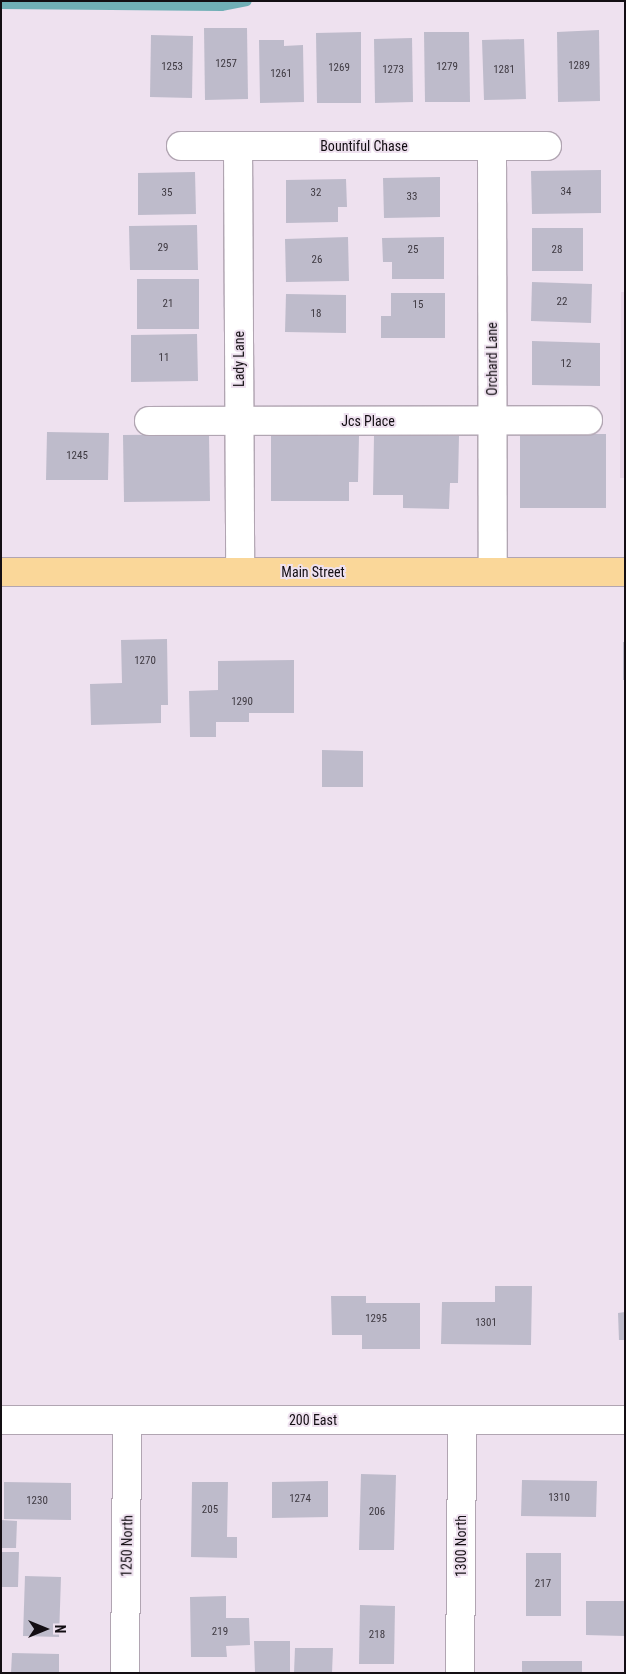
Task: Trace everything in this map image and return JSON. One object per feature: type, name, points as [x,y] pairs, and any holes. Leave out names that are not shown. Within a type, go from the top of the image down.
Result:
[{"type":"main road","name":"Main Street","points":[[1,572],[625,572]]},
{"type":"street","name":"Bountiful Chase","points":[[181,146],[547,146]]},
{"type":"street","name":"Lady Lane","points":[[238,146],[240,572]]},
{"type":"street","name":"Orchard Lane","points":[[492,146],[493,572]]},
{"type":"street","name":"Jcs Place","points":[[148,421],[588,420]]},
{"type":"street","name":"200 East","points":[[1,1420],[625,1420]]},
{"type":"street","name":"1250 North","points":[[126,1673],[128,1420]]},
{"type":"street","name":"1300 North","points":[[460,1673],[462,1420]]},
{"type":"shaded area","points":[[621,292],[625,292],[625,478],[620,478]]},
{"type":"building","points":[[204,28],[247,28],[248,99],[205,100]]},
{"type":"building","points":[[599,30],[600,101],[558,102],[557,32]]},
{"type":"building","points":[[361,32],[361,103],[317,103],[316,33]]},
{"type":"building","points":[[424,32],[469,32],[470,102],[425,102]]},
{"type":"building","points":[[151,35],[193,36],[192,98],[150,97]]},
{"type":"building","points":[[412,38],[413,102],[375,103],[374,39]]},
{"type":"building","points":[[524,39],[526,99],[484,100],[482,40]]},
{"type":"building","points":[[259,40],[284,40],[284,46],[303,45],[304,102],[260,103]]},
{"type":"building","points":[[601,170],[601,213],[532,214],[531,171]]},
{"type":"building","points":[[195,172],[196,214],[138,215],[138,173]]},
{"type":"building","points":[[440,177],[440,217],[384,218],[383,178]]},
{"type":"building","points":[[346,179],[347,207],[338,207],[338,222],[286,223],[286,180]]},
{"type":"building","points":[[197,225],[198,270],[130,270],[129,226]]},
{"type":"building","points":[[532,228],[583,228],[583,271],[532,271]]},
{"type":"building","points":[[348,237],[349,281],[286,282],[285,239]]},
{"type":"building","points":[[444,237],[444,279],[392,279],[392,262],[383,262],[382,238]]},
{"type":"building","points":[[137,279],[199,279],[199,329],[137,329]]},
{"type":"building","points":[[532,282],[592,284],[591,323],[531,321]]},
{"type":"building","points":[[391,293],[445,293],[445,338],[381,338],[381,316],[391,316]]},
{"type":"building","points":[[286,294],[346,295],[346,333],[285,332]]},
{"type":"building","points":[[197,334],[198,381],[131,382],[131,335]]},
{"type":"building","points":[[532,341],[600,343],[600,386],[532,385]]},
{"type":"building","points":[[47,432],[109,433],[108,480],[46,480]]},
{"type":"building","points":[[209,434],[210,501],[124,502],[123,435]]},
{"type":"building","points":[[520,434],[606,434],[606,508],[520,508]]},
{"type":"building","points":[[374,435],[459,436],[458,483],[450,483],[449,509],[403,508],[403,495],[373,495]]},
{"type":"building","points":[[271,436],[359,436],[358,482],[349,482],[349,501],[271,501]]},
{"type":"building","points":[[167,639],[168,705],[161,705],[161,723],[91,725],[90,684],[122,683],[121,640]]},
{"type":"building","points":[[623,642],[625,642],[625,680],[623,680]]},
{"type":"building","points":[[294,660],[294,713],[249,713],[249,722],[216,722],[216,737],[190,737],[189,691],[218,690],[218,661]]},
{"type":"building","points":[[322,750],[363,751],[363,787],[322,787]]},
{"type":"building","points":[[495,1286],[532,1286],[531,1345],[441,1344],[442,1302],[495,1302]]},
{"type":"building","points":[[331,1296],[366,1296],[366,1303],[420,1303],[420,1349],[362,1349],[362,1335],[332,1335]]},
{"type":"building","points":[[625,1312],[625,1340],[619,1340],[618,1313]]},
{"type":"building","points":[[361,1474],[396,1475],[394,1550],[359,1550]]},
{"type":"building","points":[[522,1480],[597,1481],[596,1517],[521,1516]]},
{"type":"building","points":[[328,1481],[328,1517],[272,1518],[272,1482]]},
{"type":"building","points":[[4,1482],[71,1483],[71,1520],[4,1519]]},
{"type":"building","points":[[192,1482],[228,1482],[227,1537],[237,1537],[237,1558],[191,1557]]},
{"type":"building","points":[[1,1520],[17,1521],[16,1548],[1,1548]]},
{"type":"building","points":[[1,1552],[19,1552],[18,1587],[1,1587]]},
{"type":"building","points":[[526,1553],[561,1553],[561,1616],[526,1616]]},
{"type":"building","points":[[25,1576],[61,1577],[59,1637],[23,1636]]},
{"type":"building","points":[[226,1596],[226,1618],[249,1618],[250,1645],[226,1646],[227,1657],[191,1657],[190,1597]]},
{"type":"building","points":[[586,1601],[625,1601],[625,1636],[586,1635]]},
{"type":"building","points":[[360,1605],[395,1606],[394,1664],[359,1664]]},
{"type":"building","points":[[254,1641],[290,1641],[290,1673],[255,1673]]},
{"type":"building","points":[[295,1648],[333,1648],[332,1673],[294,1673]]},
{"type":"building","points":[[12,1653],[59,1654],[59,1673],[11,1673]]},
{"type":"building","points":[[522,1661],[582,1661],[582,1673],[522,1673]]},
{"type":"waterway","points":[[1,4],[221,6],[247,1]]}]
